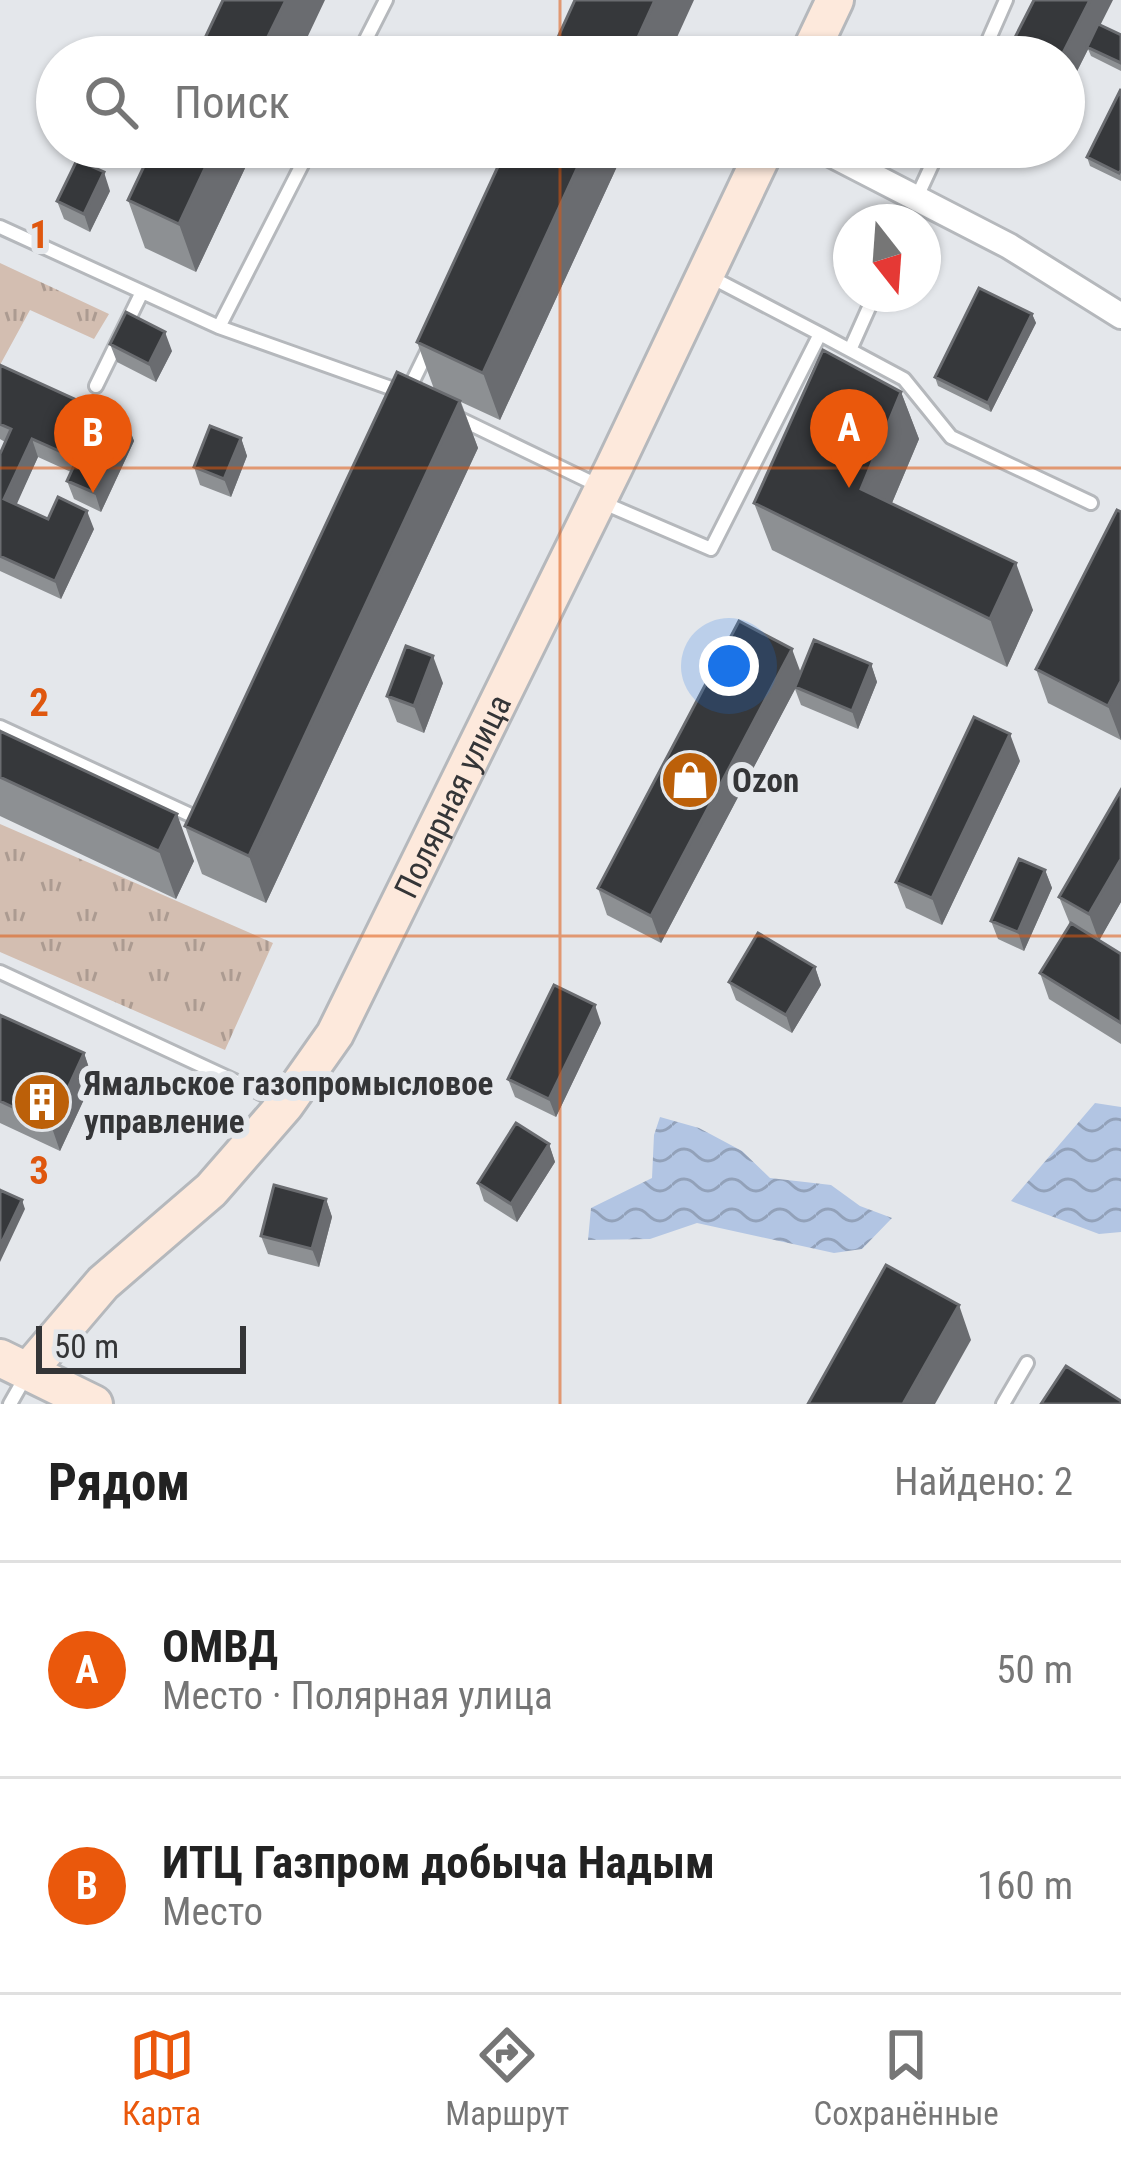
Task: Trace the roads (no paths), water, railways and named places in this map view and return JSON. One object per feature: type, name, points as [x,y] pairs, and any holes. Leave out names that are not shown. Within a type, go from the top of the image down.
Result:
[{"type":"street","points":[[818,36],[835,0]]},
{"type":"street","name":"Полярная улица","points":[[14,1365],[211,1190],[285,1105],[335,1034],[756,168]]},
{"type":"street","points":[[857,168],[1009,246],[1121,316]]},
{"type":"street","points":[[14,1365],[94,1404]]},
{"type":"lane","points":[[368,36],[386,0]]},
{"type":"lane","points":[[990,36],[1006,0]]},
{"type":"lane","points":[[219,327],[300,168]]},
{"type":"lane","points":[[917,199],[931,168]]},
{"type":"lane","points":[[0,227],[219,327],[427,403]]},
{"type":"lane","points":[[706,274],[904,380],[951,437],[1091,503]]},
{"type":"lane","points":[[96,386],[142,292]]},
{"type":"lane","points":[[850,350],[867,312]]},
{"type":"lane","points":[[397,415],[436,332]]},
{"type":"lane","points":[[446,412],[711,549],[820,334]]},
{"type":"lane","points":[[0,727],[197,818],[208,796]]},
{"type":"lane","points":[[0,972],[285,1105]]},
{"type":"lane","points":[[1003,1404],[1027,1363]]},
{"type":"lane","points":[[10,1404],[14,1365]]},
{"type":"water","points":[[1095,1103],[1121,1107],[1121,1232],[1099,1234],[1011,1201]]},
{"type":"water","points":[[660,1117],[699,1128],[742,1151],[770,1178],[831,1185],[860,1206],[892,1218],[862,1249],[834,1253],[697,1223],[650,1239],[588,1240],[591,1208],[652,1178],[654,1135]]},
{"type":"place","name":"ОМВД","points":[[849,488]]},
{"type":"place","name":"ИТЦ Газпром добыча Надым","points":[[93,493]]},
{"type":"place","name":"Ozon","points":[[690,780]]},
{"type":"place","name":"Ямальское газопромысловое управление","points":[[42,1102]]}]
